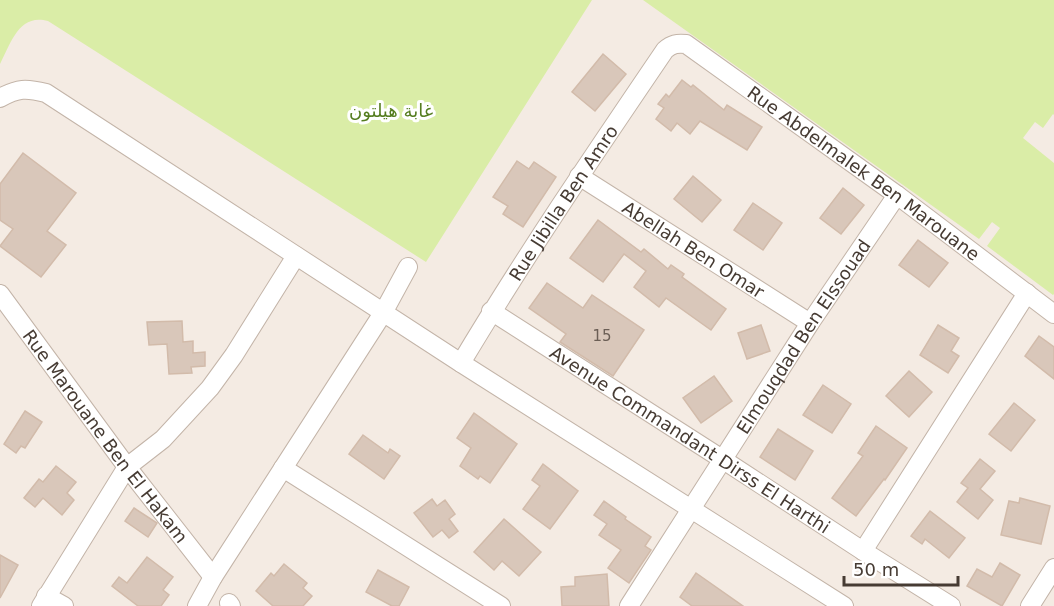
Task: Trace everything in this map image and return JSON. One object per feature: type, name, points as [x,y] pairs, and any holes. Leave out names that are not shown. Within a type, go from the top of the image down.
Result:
[{"type":"street","name":"Rue Abdelmalek Ben Marouane","points":[[672,45],[686,44],[897,195],[1054,314]]},
{"type":"street","name":"Rue Jibilla Ben Amro","points":[[461,363],[491,311],[579,176],[666,50],[672,45]]},
{"type":"street","points":[[0,98],[12,91],[28,88],[46,93],[383,313],[838,604]]},
{"type":"street","name":"Abellah Ben Omar","points":[[579,176],[810,323]]},
{"type":"street","name":"Elmouqdad Ben Elssouad","points":[[629,606],[810,323],[897,195]]},
{"type":"street","points":[[64,606],[44,601],[127,467],[163,439],[210,387],[234,355],[296,256]]},
{"type":"street","points":[[197,606],[213,577],[383,313],[408,267]]},
{"type":"street","points":[[863,551],[1027,293]]},
{"type":"street","name":"Rue Marouane Ben El Hakam","points":[[0,294],[127,467],[213,577]]},
{"type":"street","name":"Avenue Commandant Dirss El Harthi","points":[[491,311],[951,606]]},
{"type":"street","points":[[283,468],[501,606]]},
{"type":"street","points":[[1030,606],[1054,568]]},
{"type":"green space","name":"غابة هيلتون","points":[[0,0],[592,0],[426,262],[48,21],[30,21],[23,26],[12,39],[0,64]]},
{"type":"green space","points":[[643,0],[1054,0],[1054,115],[1043,128],[1035,122],[1023,138],[1054,163],[1054,294],[987,246],[1000,228],[992,222],[979,239]]},
{"type":"building","points":[[603,54],[626,74],[595,111],[572,92]]},
{"type":"building","points":[[682,80],[691,87],[693,85],[724,110],[727,105],[762,127],[747,150],[700,121],[690,134],[677,123],[671,131],[656,119],[664,108],[658,104],[666,94],[669,97]]},
{"type":"building","points":[[23,153],[76,193],[47,231],[66,245],[41,277],[0,246],[13,229],[0,220],[0,184]]},
{"type":"building","points":[[517,161],[529,169],[534,162],[556,177],[523,227],[503,214],[508,206],[493,197]]},
{"type":"building","points":[[693,176],[721,200],[702,222],[674,199]]},
{"type":"building","points":[[843,188],[864,205],[841,234],[820,218]]},
{"type":"building","points":[[753,203],[782,223],[763,250],[734,230]]},
{"type":"building","points":[[598,220],[641,252],[644,249],[668,269],[671,265],[684,274],[682,277],[726,309],[711,330],[666,298],[659,307],[634,287],[646,271],[624,254],[603,282],[570,258]]},
{"type":"building","points":[[918,240],[948,263],[929,287],[899,265]]},
{"type":"building","points":[[547,283],[583,308],[592,295],[644,330],[613,376],[560,342],[566,334],[529,308]]},
{"type":"building","points":[[182,321],[183,342],[193,341],[193,353],[205,352],[205,366],[191,367],[192,373],[169,374],[167,344],[149,345],[147,322]]},
{"type":"building","points":[[761,325],[770,351],[747,359],[738,333]]},
{"type":"building","points":[[938,325],[959,338],[951,351],[959,356],[948,373],[920,355]]},
{"type":"building","points":[[1039,336],[1054,347],[1054,379],[1025,356]]},
{"type":"building","points":[[909,371],[932,392],[909,417],[886,396]]},
{"type":"building","points":[[714,376],[732,401],[701,423],[683,398]]},
{"type":"building","points":[[823,385],[851,404],[832,433],[803,415]]},
{"type":"building","points":[[1014,403],[1035,420],[1011,451],[989,434]]},
{"type":"building","points":[[25,411],[42,422],[25,448],[21,446],[16,453],[4,444]]},
{"type":"building","points":[[474,413],[517,444],[490,483],[480,476],[478,479],[460,466],[471,448],[457,438]]},
{"type":"building","points":[[876,426],[907,448],[856,516],[832,498],[863,456],[858,453]]},
{"type":"building","points":[[778,429],[813,451],[795,480],[760,457]]},
{"type":"building","points":[[363,435],[388,453],[390,449],[400,456],[384,479],[349,454]]},
{"type":"building","points":[[980,459],[995,471],[980,489],[993,500],[978,519],[957,502],[968,488],[961,483]]},
{"type":"building","points":[[543,464],[578,491],[550,529],[523,509],[540,486],[532,480]]},
{"type":"building","points":[[56,466],[76,482],[67,493],[74,500],[62,515],[43,498],[35,507],[24,498],[39,479],[43,482]]},
{"type":"building","points":[[1020,498],[1050,506],[1041,544],[1001,535],[1009,501],[1019,503]]},
{"type":"building","points":[[432,499],[437,506],[445,500],[455,514],[449,519],[458,531],[449,538],[442,530],[433,537],[414,513]]},
{"type":"building","points":[[604,501],[651,537],[645,546],[651,550],[629,583],[608,568],[621,550],[599,535],[607,524],[594,515]]},
{"type":"building","points":[[134,508],[157,523],[148,537],[125,521]]},
{"type":"building","points":[[930,511],[965,538],[949,558],[925,539],[922,544],[911,536]]},
{"type":"building","points":[[504,519],[541,552],[519,576],[502,561],[494,570],[474,552]]},
{"type":"building","points":[[0,555],[18,565],[0,598]]},
{"type":"building","points":[[147,557],[173,577],[163,590],[169,595],[161,606],[138,606],[112,586],[119,577],[127,583]]},
{"type":"building","points":[[1000,563],[1020,575],[1002,606],[967,586],[977,569],[992,577]]},
{"type":"building","points":[[284,564],[307,583],[303,588],[312,596],[303,606],[273,606],[256,591],[271,573],[274,576]]},
{"type":"building","points":[[378,570],[409,587],[399,606],[392,606],[366,592]]},
{"type":"building","points":[[696,573],[743,606],[692,606],[680,597]]},
{"type":"building","points":[[607,574],[609,606],[562,606],[561,587],[575,586],[575,577]]}]
